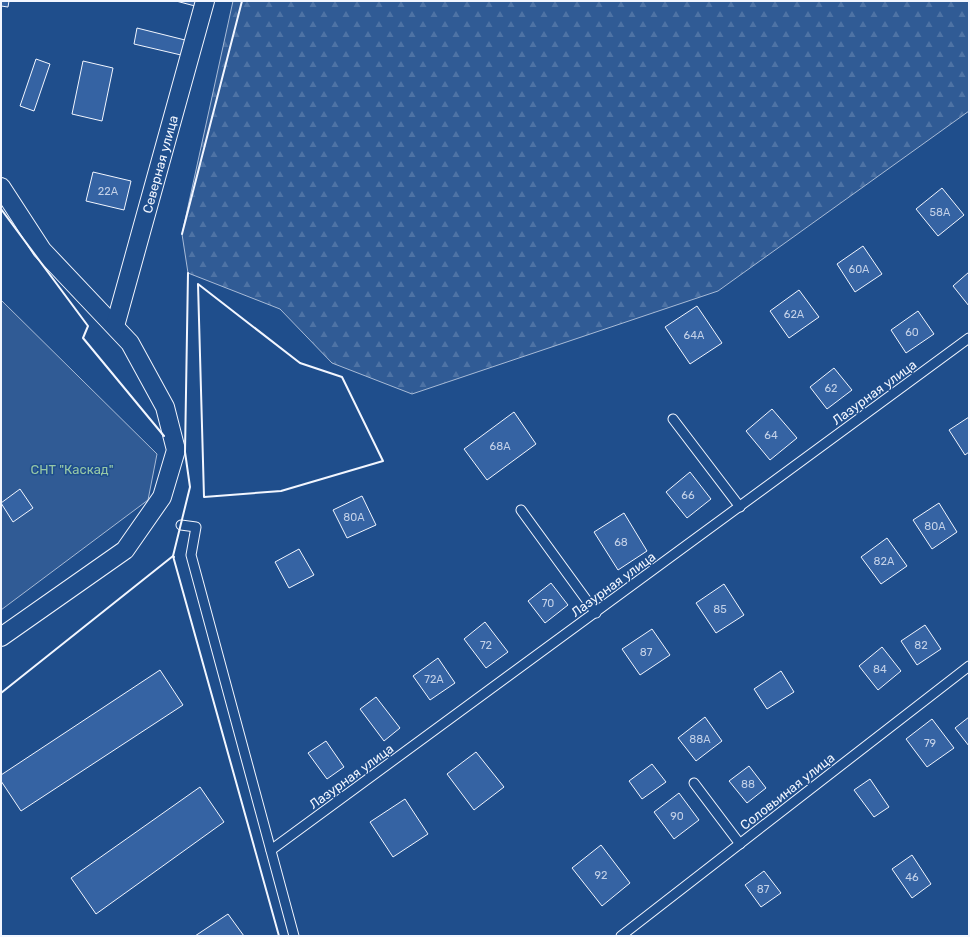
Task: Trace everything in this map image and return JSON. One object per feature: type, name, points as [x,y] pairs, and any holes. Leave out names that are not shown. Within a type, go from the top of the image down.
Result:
[{"type":"street","name":"Северная улица","points":[[114,326],[205,1]]},
{"type":"street","points":[[1,187],[42,250],[130,343],[165,408],[176,450],[162,497],[126,550],[1,636]]},
{"type":"lane","name":"Лазурная улица","points":[[271,850],[969,338]]},
{"type":"lane","points":[[673,419],[740,507]]},
{"type":"lane","points":[[521,510],[596,613]]},
{"type":"lane","points":[[181,525],[196,527],[191,555],[294,936]]},
{"type":"lane","name":"Соловьиная улица","points":[[621,936],[969,666]]},
{"type":"lane","points":[[694,783],[740,844]]},
{"type":"green space","points":[[233,1],[969,1],[969,111],[718,291],[412,394],[332,363],[280,309],[188,273],[182,234]]},
{"type":"shaded area","name":"СНТ \"Каскад\"","points":[[1,300],[157,454],[148,500],[1,610]]},
{"type":"building","points":[[1,1],[9,1],[8,7],[1,6]]},
{"type":"building","points":[[176,1],[196,1],[195,6]]},
{"type":"building","points":[[137,28],[185,40],[181,55],[134,44]]},
{"type":"building","points":[[36,59],[50,64],[34,111],[20,106]]},
{"type":"building","points":[[83,61],[113,68],[102,121],[72,114]]},
{"type":"building","points":[[93,172],[131,181],[124,210],[86,201]]},
{"type":"building","points":[[942,188],[964,215],[938,236],[916,209]]},
{"type":"building","points":[[863,246],[882,274],[855,292],[837,264]]},
{"type":"building","points":[[969,272],[969,306],[953,286]]},
{"type":"building","points":[[799,290],[819,317],[789,338],[770,311]]},
{"type":"building","points":[[697,306],[722,343],[690,364],[665,327]]},
{"type":"building","points":[[918,311],[934,334],[906,353],[891,330]]},
{"type":"building","points":[[834,368],[852,390],[827,409],[810,387]]},
{"type":"building","points":[[772,409],[797,438],[770,460],[746,431]]},
{"type":"building","points":[[514,412],[536,444],[487,480],[464,449]]},
{"type":"building","points":[[969,417],[969,452],[965,455],[949,430]]},
{"type":"building","points":[[690,472],[711,499],[687,518],[666,492]]},
{"type":"building","points":[[20,489],[33,508],[13,522],[1,503]]},
{"type":"building","points":[[362,496],[376,525],[347,538],[333,510]]},
{"type":"building","points":[[939,503],[957,532],[932,549],[913,520]]},
{"type":"building","points":[[624,513],[647,551],[618,570],[594,532]]},
{"type":"building","points":[[887,538],[907,566],[881,584],[861,557]]},
{"type":"building","points":[[299,549],[314,575],[289,588],[275,562]]},
{"type":"building","points":[[551,583],[568,605],[545,623],[528,601]]},
{"type":"building","points":[[724,584],[744,615],[716,633],[696,603]]},
{"type":"building","points":[[485,622],[508,652],[486,668],[464,639]]},
{"type":"building","points":[[925,625],[941,649],[917,665],[901,641]]},
{"type":"building","points":[[652,629],[670,655],[640,675],[622,649]]},
{"type":"building","points":[[882,647],[901,671],[878,690],[859,666]]},
{"type":"building","points":[[438,658],[455,683],[430,700],[413,676]]},
{"type":"building","points":[[160,670],[183,705],[21,811],[1,781],[1,775]]},
{"type":"building","points":[[781,671],[794,692],[767,709],[754,689]]},
{"type":"building","points":[[376,697],[400,728],[384,741],[360,709]]},
{"type":"building","points":[[705,717],[722,741],[696,761],[678,738]]},
{"type":"building","points":[[969,717],[969,746],[955,728]]},
{"type":"building","points":[[932,719],[954,748],[927,767],[906,739]]},
{"type":"building","points":[[326,741],[344,767],[327,779],[308,753]]},
{"type":"building","points":[[476,752],[504,787],[474,810],[447,774]]},
{"type":"building","points":[[652,764],[666,782],[642,799],[629,781]]},
{"type":"building","points":[[749,766],[766,788],[747,803],[729,781]]},
{"type":"building","points":[[870,779],[889,807],[874,817],[854,790]]},
{"type":"building","points":[[200,787],[224,822],[96,914],[71,878]]},
{"type":"building","points":[[679,793],[699,820],[674,839],[654,812]]},
{"type":"building","points":[[405,799],[428,834],[393,857],[370,822]]},
{"type":"building","points":[[601,845],[630,883],[602,906],[572,868]]},
{"type":"building","points":[[912,855],[931,884],[912,898],[892,869]]},
{"type":"building","points":[[764,871],[781,893],[761,907],[745,885]]},
{"type":"building","points":[[228,914],[244,936],[195,936]]},
{"type":"wall","points":[[182,234],[242,1]]},
{"type":"wall","points":[[1,209],[88,326],[83,338],[164,436]]},
{"type":"wall","points":[[188,273],[185,452],[190,487],[173,556],[279,936]]},
{"type":"wall","points":[[198,284],[300,363],[342,377],[383,461],[281,491],[204,497],[198,284]]},
{"type":"wall","points":[[1,693],[173,556],[174,557]]}]
